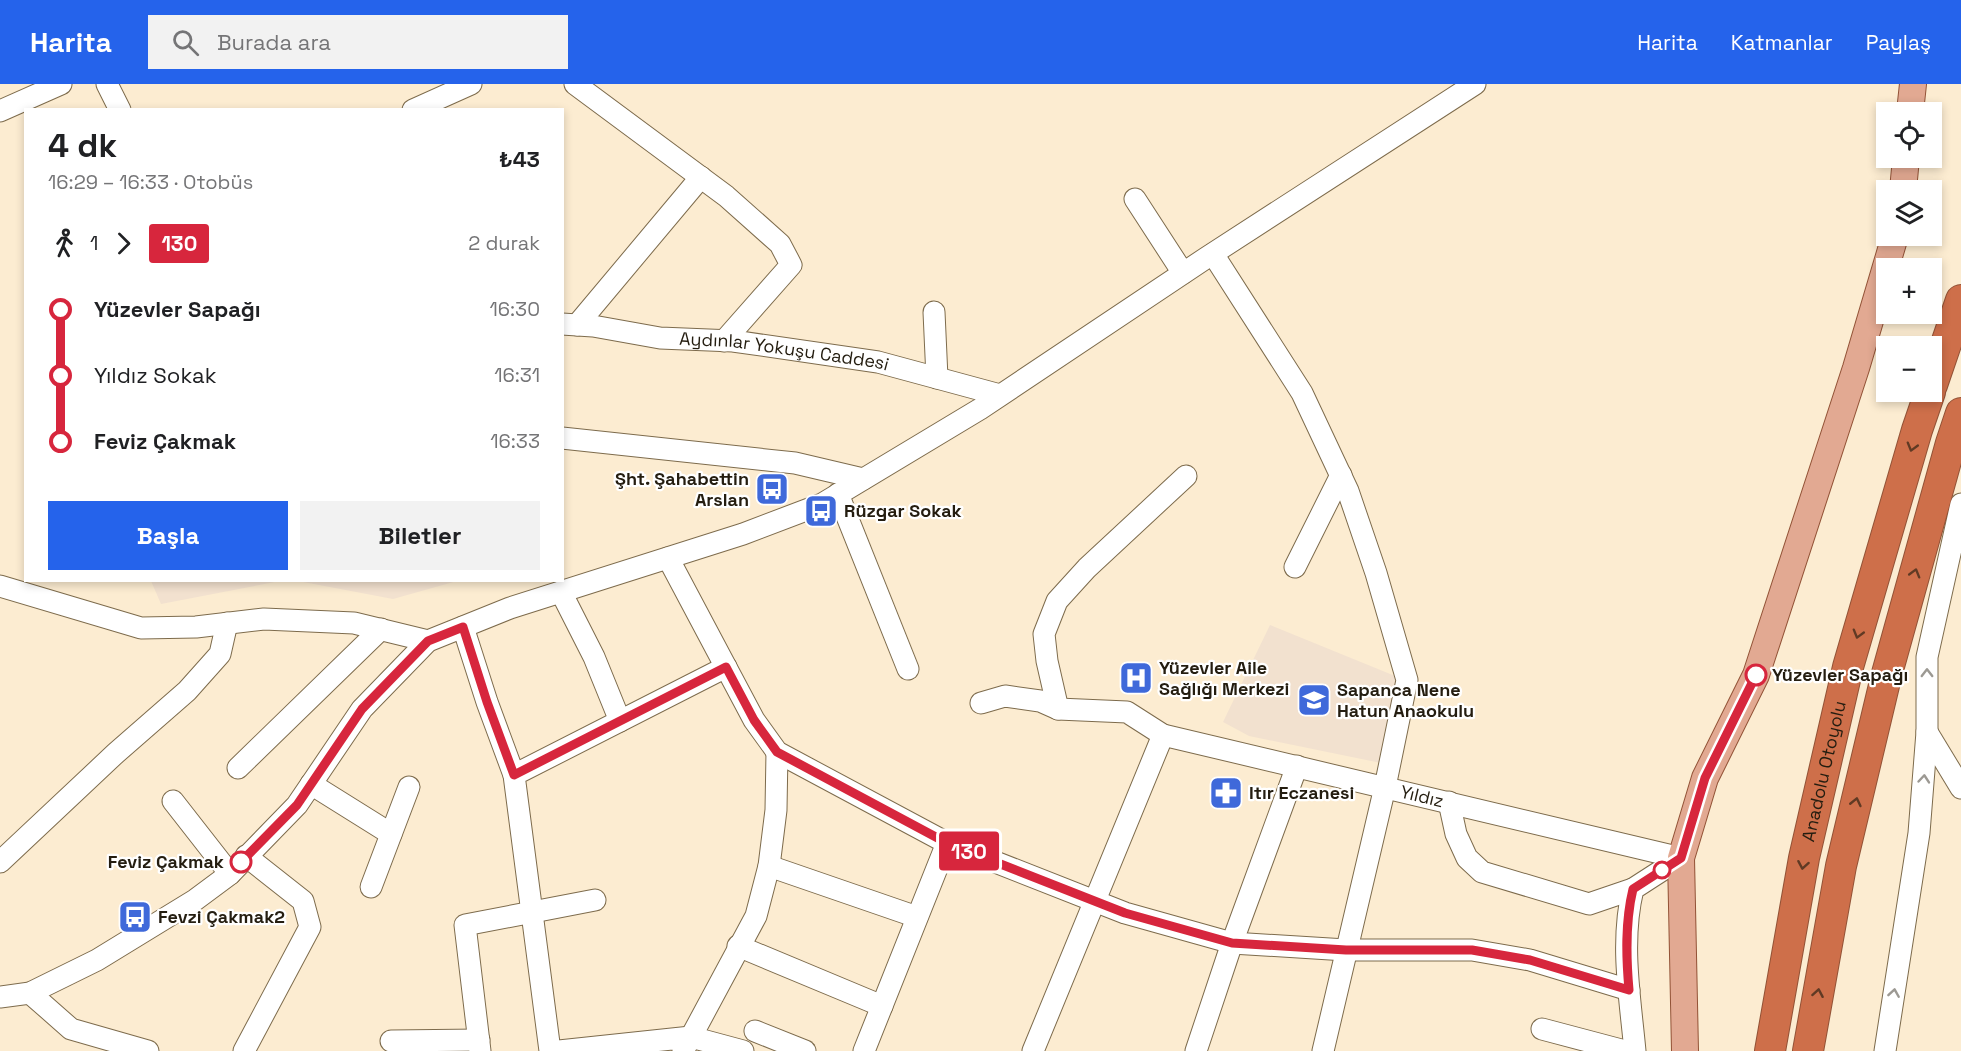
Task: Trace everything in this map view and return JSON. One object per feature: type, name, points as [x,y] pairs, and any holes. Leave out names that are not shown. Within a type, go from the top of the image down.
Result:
[{"type":"highway","points":[[1942,356],[1961,300]]},
{"type":"highway","name":"Anadolu Otoyolu","points":[[1770,1051],[1804,858],[1848,667],[1927,402]]},
{"type":"highway","points":[[1808,1051],[1841,866],[1883,688],[1961,413]]},
{"type":"main road","points":[[1904,84],[1905,102]]},
{"type":"main road","points":[[1911,102],[1913,84]]},
{"type":"main road","points":[[1685,1051],[1681,858],[1705,778],[1756,675],[1852,379],[1892,246]]},
{"type":"street","points":[[0,111],[61,84]]},
{"type":"street","points":[[107,84],[119,108]]},
{"type":"street","points":[[417,108],[471,84]]},
{"type":"street","points":[[575,84],[726,196],[780,244],[791,265],[724,340]]},
{"type":"street","points":[[0,997],[30,993],[97,960],[195,900],[230,874],[297,805],[362,709],[428,641],[510,608],[742,534],[822,504],[1000,395],[1183,273],[1475,84]]},
{"type":"street","points":[[570,324],[701,177]]},
{"type":"street","points":[[1135,199],[1183,273]]},
{"type":"street","points":[[1213,254],[1302,393],[1341,475],[1376,573],[1407,680],[1385,787],[1323,1051]]},
{"type":"street","points":[[934,312],[937,378]]},
{"type":"street","name":"Aydınlar Yokuşu Caddesi","points":[[570,324],[660,338],[724,340],[878,362],[1000,395]]},
{"type":"street","points":[[564,438],[795,463],[864,479]]},
{"type":"street","points":[[1294,567],[1341,475]]},
{"type":"street","points":[[1058,709],[1047,661],[1044,634],[1057,601],[1087,567],[1186,476]]},
{"type":"street","points":[[838,494],[908,669]]},
{"type":"street","points":[[1885,1051],[1920,833],[1928,732],[1927,657],[1961,504]]},
{"type":"street","points":[[668,558],[754,720],[777,752],[947,843],[1125,913],[1232,943],[1346,950],[1472,950],[1530,960],[1629,990]]},
{"type":"street","points":[[0,586],[141,628],[196,627],[264,619],[354,623],[428,641]]},
{"type":"street","points":[[561,592],[594,657],[620,721]]},
{"type":"street","points":[[0,862],[116,753],[187,691],[220,654],[227,623]]},
{"type":"street","points":[[463,627],[514,775],[550,1051]]},
{"type":"street","points":[[238,768],[381,629]]},
{"type":"street","points":[[514,775],[726,667]]},
{"type":"street","name":"Yıldız","points":[[981,703],[1005,696],[1040,701],[1058,709],[1127,712],[1163,735],[1681,858]]},
{"type":"street","points":[[1928,732],[1961,788]]},
{"type":"street","points":[[1033,1051],[1163,735]]},
{"type":"street","points":[[687,1044],[756,916],[770,866],[776,810],[777,752]]},
{"type":"street","points":[[1196,1051],[1296,766]]},
{"type":"street","points":[[311,784],[391,834]]},
{"type":"street","points":[[371,887],[409,786]]},
{"type":"street","points":[[174,801],[230,874]]},
{"type":"street","points":[[1449,802],[1456,834],[1467,858],[1482,872],[1589,904],[1633,889],[1681,858]]},
{"type":"street","points":[[864,1051],[947,843]]},
{"type":"street","points":[[244,1051],[310,927],[303,901],[246,856]]},
{"type":"street","points":[[770,866],[917,917]]},
{"type":"street","points":[[1633,889],[1628,909],[1626,960],[1635,1051]]},
{"type":"street","points":[[391,1041],[479,1046],[465,925],[595,900]]},
{"type":"street","points":[[738,946],[882,1006]]},
{"type":"street","points":[[30,993],[84,1042],[148,1051]]},
{"type":"street","points":[[1542,1029],[1625,1051]]},
{"type":"street","points":[[755,1031],[805,1051]]},
{"type":"street","points":[[559,1051],[687,1044],[742,1051]]},
{"type":"shaded area","points":[[151,582],[275,582],[161,604]]},
{"type":"shaded area","points":[[303,582],[453,582],[393,599]]},
{"type":"shaded area","name":"Sapanca Nene Hatun Anaokulu","points":[[1270,625],[1400,678],[1381,763],[1249,736],[1223,722]]},
{"type":"bus line","name":"130","points":[[241,862],[297,805],[362,709],[428,641],[463,627],[514,775],[726,667],[754,720],[777,752],[947,843],[1125,913],[1232,943],[1346,950],[1472,950],[1530,960],[1629,990],[1626,960],[1628,909],[1633,889],[1681,858],[1705,778],[1756,675]]},
{"type":"place","name":"Şht. Şahabettin Arslan","points":[[772,489]]},
{"type":"place","name":"Rüzgar Sokak","points":[[821,511]]},
{"type":"place","name":"Yüzevler Sapağı","points":[[1756,675]]},
{"type":"place","name":"Yüzevler Aile Sağlığı Merkezi","points":[[1136,678]]},
{"type":"place","name":"Sapanca Nene Hatun Anaokulu","points":[[1314,700]]},
{"type":"place","name":"Itır Eczanesi","points":[[1226,793]]},
{"type":"place","name":"Feviz Çakmak","points":[[241,862]]},
{"type":"place","name":"Fevzi Çakmak2","points":[[135,917]]}]
